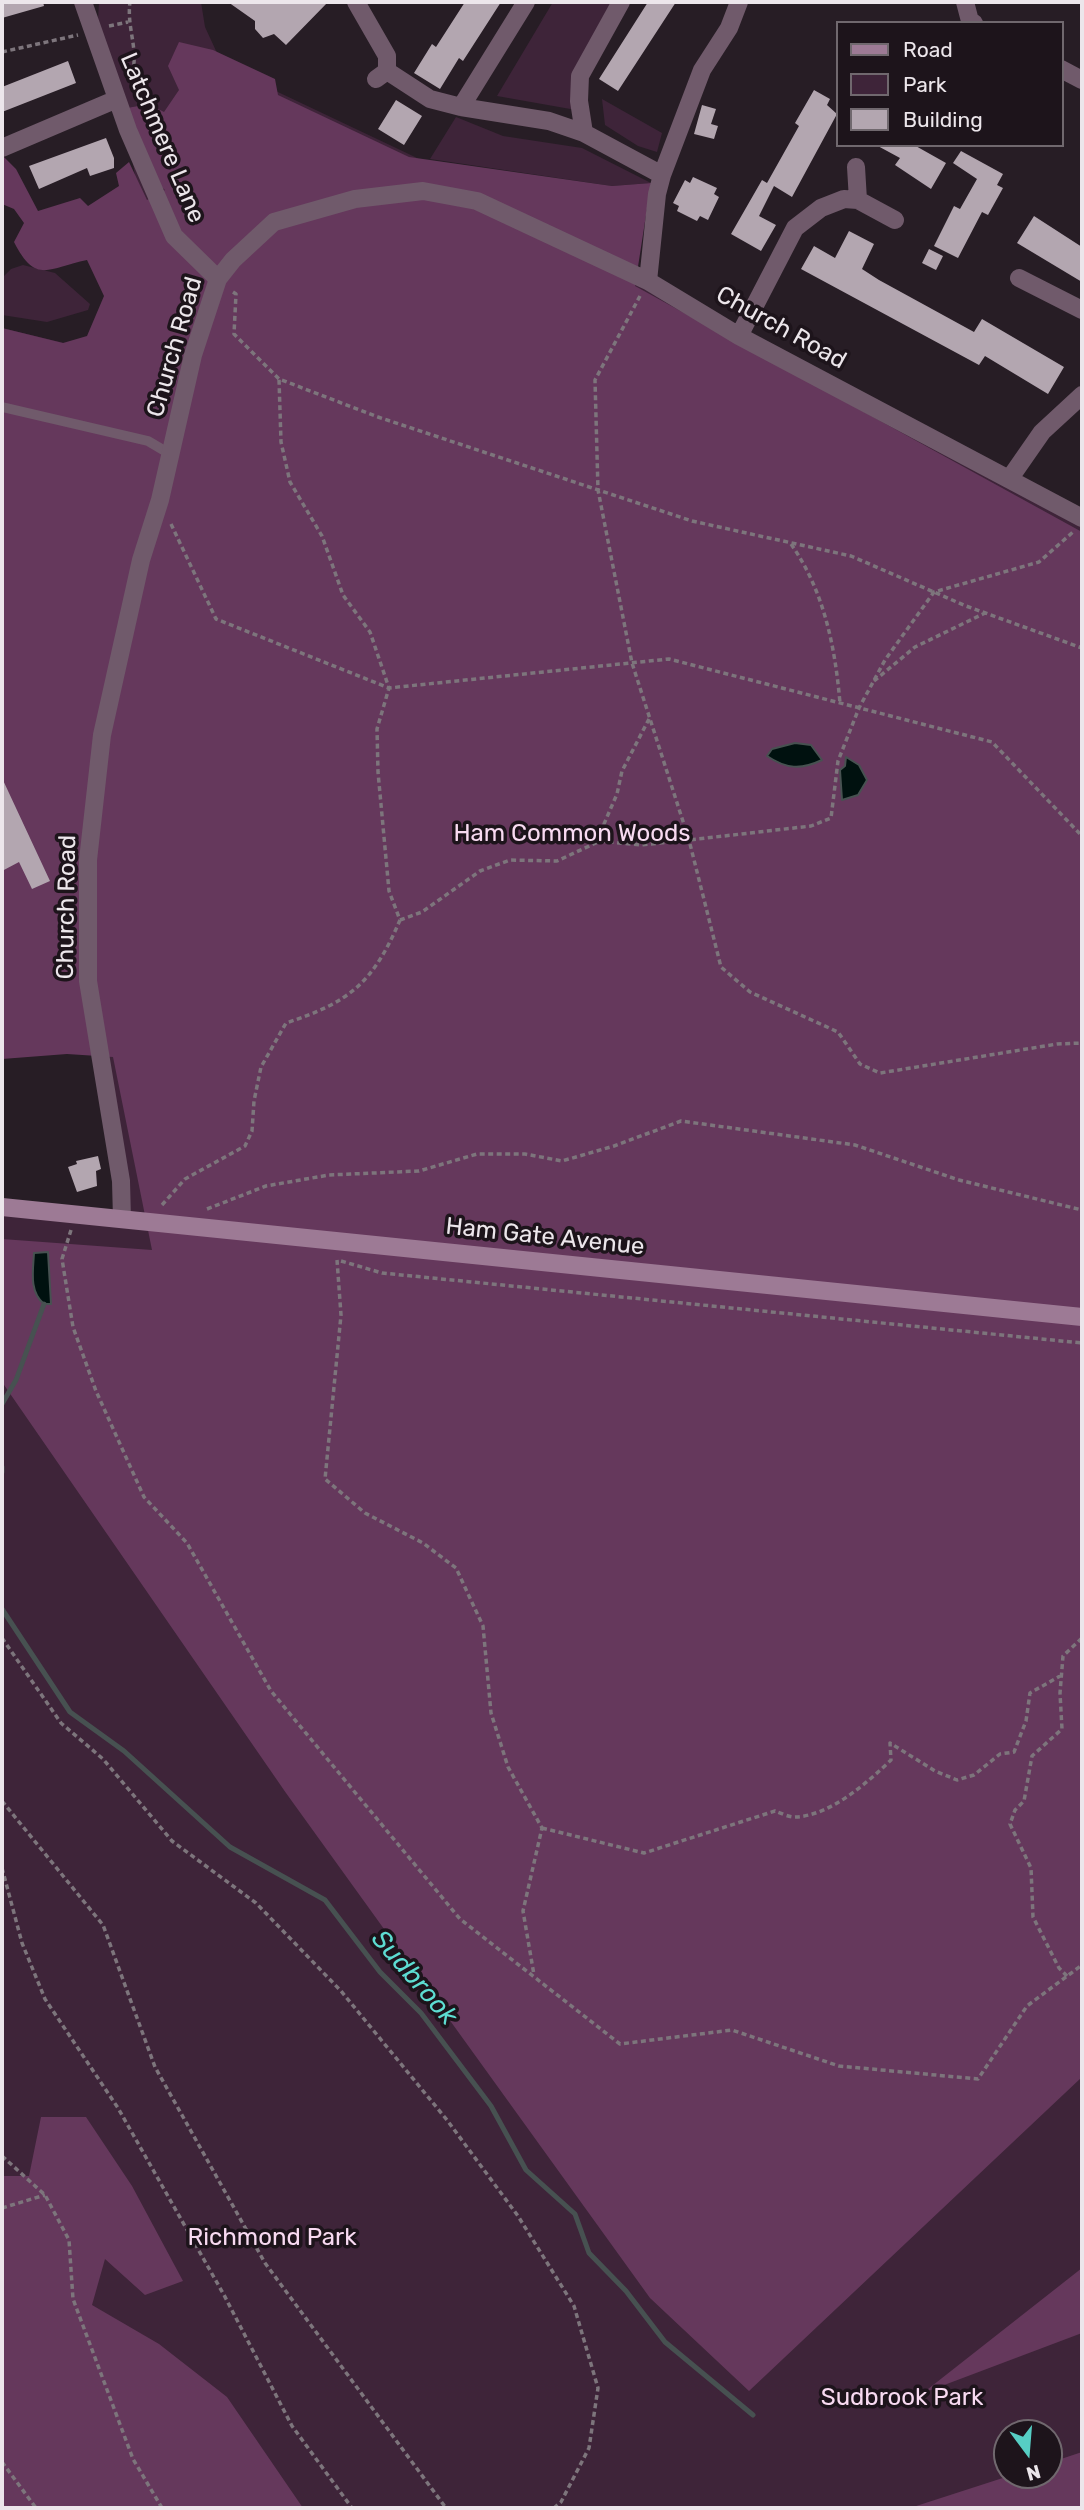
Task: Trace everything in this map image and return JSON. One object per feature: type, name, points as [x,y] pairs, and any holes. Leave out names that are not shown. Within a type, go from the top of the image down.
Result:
[{"type":"main road","name":"Ham Gate Avenue","points":[[2,1207],[1082,1317]]},
{"type":"street","name":"Latchmere Lane","points":[[83,2],[117,99],[174,236],[218,279]]},
{"type":"street","points":[[356,2],[387,56],[381,75],[430,99],[461,107],[548,121],[584,133],[662,175]]},
{"type":"street","points":[[461,107],[526,2]]},
{"type":"street","points":[[584,133],[579,101],[580,76],[621,2]]},
{"type":"street","points":[[649,281],[657,194],[662,175],[702,71],[729,28],[739,2]]},
{"type":"street","points":[[965,2],[971,21]]},
{"type":"street","points":[[1063,70],[1082,80]]},
{"type":"street","points":[[2,148],[117,99]]},
{"type":"street","points":[[856,167],[858,200]]},
{"type":"street","name":"Church Road","points":[[121,1219],[121,1181],[88,981],[88,860],[102,735],[141,560],[160,500],[193,355],[218,279],[233,260],[274,222],[355,199],[423,191],[477,201],[649,281],[739,336],[1010,478],[1082,519]]},
{"type":"street","points":[[739,336],[795,228],[821,208],[844,199],[858,200],[895,220]]},
{"type":"street","points":[[1019,278],[1082,310]]},
{"type":"street","points":[[1010,478],[1042,432],[1082,395]]},
{"type":"lane","points":[[2,407],[148,441],[170,454]]},
{"type":"path","points":[[117,99],[131,79],[137,62],[128,22],[130,2]]},
{"type":"path","points":[[2,52],[93,33]]},
{"type":"path","points":[[218,279],[236,294],[234,334],[279,379],[378,417],[692,521],[851,556],[985,613],[1082,648]]},
{"type":"path","points":[[649,281],[595,380],[598,490],[632,663],[689,840],[721,967],[750,992],[838,1032],[860,1063],[880,1073],[1057,1044],[1082,1043]]},
{"type":"path","points":[[148,1222],[185,1179],[245,1146],[252,1131],[254,1101],[261,1067],[286,1023],[316,1013],[358,990],[385,955],[400,920],[388,891],[378,772],[377,729],[389,688],[370,632],[342,595],[321,536],[290,482],[281,442],[279,379]]},
{"type":"path","points":[[160,500],[216,619],[389,688],[669,659],[992,742],[1082,836]]},
{"type":"path","points":[[400,920],[422,912],[481,871],[510,860],[557,860],[596,842],[641,845],[811,826],[831,818],[838,761],[859,708],[873,682],[934,592],[1039,562],[1082,524]]},
{"type":"path","points":[[790,542],[811,573],[818,592],[836,658],[841,703]]},
{"type":"path","points":[[873,682],[915,647],[985,613]]},
{"type":"path","points":[[596,842],[617,794],[622,771],[650,718]]},
{"type":"path","points":[[201,1212],[266,1186],[329,1175],[419,1171],[477,1154],[526,1154],[562,1161],[614,1146],[681,1121],[855,1145],[960,1180],[1082,1210]]},
{"type":"path","points":[[72,1229],[62,1259],[73,1327],[96,1391],[144,1497],[187,1543],[271,1691],[460,1919],[620,2044],[732,2030],[839,2066],[978,2079],[1027,2007],[1082,1965]]},
{"type":"path","points":[[534,1976],[523,1911],[542,1828],[508,1768],[491,1713],[483,1626],[456,1568],[423,1543],[365,1513],[325,1479],[341,1315],[337,1260],[382,1273],[1082,1343]]},
{"type":"path","points":[[2,1638],[61,1723],[103,1759],[172,1841],[256,1903],[341,1991],[447,2120],[518,2216],[574,2306],[598,2388],[590,2448],[561,2502],[555,2508]]},
{"type":"path","points":[[1067,1976],[1059,1968],[1033,1917],[1031,1868],[1010,1824],[1024,1801],[1032,1756],[1062,1729],[1063,1656],[1082,1639]]},
{"type":"path","points":[[542,1828],[644,1853],[775,1811],[794,1818],[827,1808],[880,1771],[891,1760],[890,1743],[935,1771],[957,1780],[966,1778],[988,1767],[1000,1754],[1014,1752],[1026,1721],[1030,1693],[1062,1675]]},
{"type":"path","points":[[2,1801],[103,1925],[155,2067],[265,2263],[446,2508]]},
{"type":"path","points":[[2,1868],[22,1943],[45,1999],[118,2108],[224,2295],[292,2426],[352,2508]]},
{"type":"path","points":[[2,2156],[45,2195],[69,2240],[73,2299],[133,2459],[162,2508]]},
{"type":"path","points":[[2,2208],[45,2195]]},
{"type":"path","points":[[2,2462],[36,2508]]},
{"type":"green space","name":"Ham Common Woods","points":[[99,2],[201,2],[205,27],[223,66],[415,157],[1082,510],[1082,2508],[2,2508],[2,1213],[122,1219],[88,981],[2,778],[2,328],[64,343],[92,341],[136,183],[128,130],[158,110],[148,104],[127,108],[98,20]]},
{"type":"green space","points":[[553,2],[615,2],[576,110],[497,96]]},
{"type":"green space","name":"Ham Common Woods","points":[[179,42],[213,50],[275,79],[278,95],[409,157],[612,186],[651,183],[635,286],[1082,532],[1082,2077],[749,2391],[650,2298],[286,1793],[2,1382],[2,1239],[152,1250],[113,1057],[67,1054],[2,1059],[2,328],[63,343],[87,336],[104,296],[87,260],[44,270],[36,269],[22,255],[14,242],[24,223],[14,209],[2,204],[2,155],[16,169],[38,211],[80,198],[88,206],[119,186],[116,173],[129,162],[147,200],[165,190],[151,178],[127,108],[148,104],[164,112],[179,90],[168,66]]},
{"type":"green space","points":[[602,99],[662,133],[657,152],[638,146],[605,125]]},
{"type":"green space","points":[[456,117],[503,136],[582,148],[651,183],[612,186],[430,159]]},
{"type":"green space","points":[[23,265],[55,273],[90,304],[88,310],[47,322],[2,315],[2,278],[11,269]]},
{"type":"green space","points":[[41,2117],[86,2117],[132,2186],[183,2281],[145,2295],[105,2259],[92,2305],[159,2344],[227,2397],[303,2508],[2,2508],[2,2176],[29,2176]]},
{"type":"green space","points":[[1082,2268],[1082,2333],[923,2393]]},
{"type":"green space","points":[[1082,2452],[1082,2508],[910,2508],[993,2481],[993,2489],[1063,2489],[1063,2458]]},
{"type":"shaded area","points":[[795,743],[811,745],[822,760],[794,767],[781,764],[767,756],[772,749]]},
{"type":"shaded area","points":[[846,757],[859,765],[867,780],[858,795],[842,800],[840,770],[845,766]]},
{"type":"shaded area","points":[[48,1252],[51,1304],[44,1304],[34,1287],[34,1253]]},
{"type":"building","points":[[2,2],[43,2],[44,6],[2,18]]},
{"type":"building","points":[[228,2],[328,2],[286,45],[274,34],[263,38],[255,29],[255,21]]},
{"type":"building","points":[[465,2],[501,2],[463,61],[459,58],[440,89],[414,73],[432,44],[436,47]]},
{"type":"building","points":[[648,2],[676,2],[618,91],[599,79]]},
{"type":"building","points":[[68,61],[76,83],[2,112],[2,87]]},
{"type":"building","points":[[814,90],[830,99],[827,105],[836,116],[792,197],[774,186],[759,216],[776,225],[761,251],[731,234],[762,180],[767,183],[799,126],[795,123]]},
{"type":"building","points":[[396,100],[422,116],[404,145],[378,129]]},
{"type":"building","points":[[702,105],[716,109],[711,124],[718,126],[714,139],[694,134]]},
{"type":"building","points":[[106,138],[114,158],[114,168],[90,176],[87,168],[39,189],[29,166]]},
{"type":"building","points":[[880,147],[918,147],[946,163],[931,189],[895,165],[900,158]]},
{"type":"building","points":[[961,151],[1003,174],[997,185],[1003,188],[988,215],[982,212],[958,258],[934,246],[954,206],[960,209],[977,179],[953,163]]},
{"type":"building","points":[[693,177],[717,188],[714,194],[719,197],[708,220],[700,216],[697,221],[677,211],[679,206],[673,203],[685,180],[690,183]]},
{"type":"building","points":[[1034,216],[1082,247],[1082,282],[1017,243]]},
{"type":"building","points":[[849,231],[874,244],[862,269],[879,280],[974,332],[982,319],[1064,367],[1048,394],[985,356],[979,365],[801,269],[814,246],[835,258]]},
{"type":"building","points":[[929,249],[943,256],[936,270],[922,263]]},
{"type":"building","points":[[2,778],[50,881],[32,889],[19,862],[2,871]]},
{"type":"building","points":[[98,1156],[101,1169],[96,1171],[97,1186],[77,1192],[68,1167],[77,1164],[76,1161]]},
{"type":"waterway","points":[[2,1404],[16,1380],[44,1304]]},
{"type":"waterway","name":"Sudbrook","points":[[2,1467],[2,1472]]},
{"type":"waterway","name":"Sudbrook","points":[[2,1609],[70,1712],[124,1751],[230,1847],[325,1900],[380,1972],[421,2013],[491,2106],[526,2170],[575,2214],[589,2253],[626,2291],[665,2342],[753,2415]]},
{"type":"park label","name":"Richmond Park","points":[[272,2238]]},
{"type":"park label","name":"Sudbrook Park","points":[[902,2398]]}]
